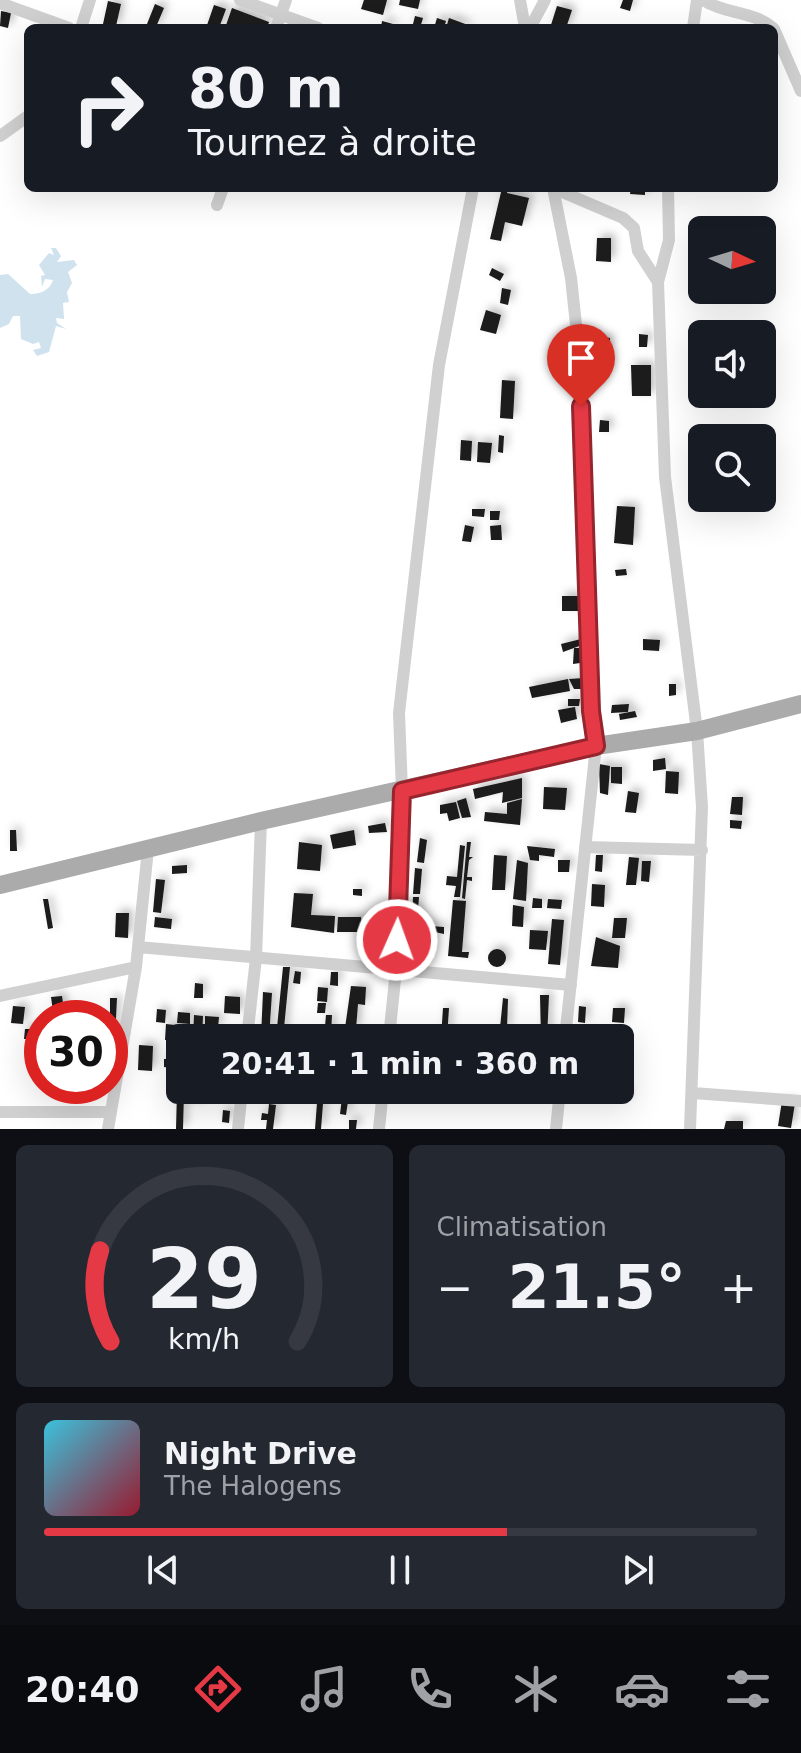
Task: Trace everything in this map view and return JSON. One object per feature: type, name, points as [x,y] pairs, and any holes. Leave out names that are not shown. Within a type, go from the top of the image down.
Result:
[{"type":"main road","points":[[0,885],[261,821],[596,746],[697,731],[801,704]]},
{"type":"street","points":[[82,24],[90,0]]},
{"type":"street","points":[[240,0],[278,22],[286,0]]},
{"type":"street","points":[[520,0],[527,24]]},
{"type":"street","points":[[694,24],[700,0],[768,24]]},
{"type":"street","points":[[530,24],[539,1]]},
{"type":"street","points":[[0,3],[58,24]]},
{"type":"street","points":[[778,39],[800,86]]},
{"type":"street","points":[[0,136],[24,119]]},
{"type":"street","points":[[217,205],[222,192]]},
{"type":"street","points":[[390,1024],[396,970],[402,791],[399,713],[439,365],[472,192]]},
{"type":"street","points":[[554,192],[571,278],[577,334],[596,746],[567,1024]]},
{"type":"street","points":[[562,192],[623,218],[634,228],[638,251],[658,282]]},
{"type":"street","points":[[668,192],[669,240],[658,282],[665,477],[697,731],[702,850],[690,1129]]},
{"type":"street","points":[[249,1024],[256,958],[261,821]]},
{"type":"street","points":[[585,847],[702,850]]},
{"type":"street","points":[[108,1129],[136,967],[148,849]]},
{"type":"street","points":[[138,947],[571,985]]},
{"type":"street","points":[[0,996],[136,967]]},
{"type":"street","points":[[693,1093],[801,1101]]},
{"type":"street","points":[[238,1129],[241,1104]]},
{"type":"street","points":[[379,1129],[382,1104]]},
{"type":"street","points":[[556,1129],[559,1104]]},
{"type":"street","points":[[0,1112],[110,1112]]},
{"type":"water","points":[[51,248],[56,248],[61,256],[57,262],[74,260],[77,265],[68,272],[72,283],[67,292],[69,302],[63,303],[64,319],[56,318],[57,323],[66,329],[56,326],[49,352],[37,356],[33,350],[41,348],[39,342],[33,344],[21,339],[20,316],[13,316],[9,324],[0,328],[0,275],[8,274],[30,294],[44,291],[53,280],[45,279],[42,287],[41,276],[45,275],[39,265],[49,253],[54,255]]},
{"type":"building","points":[[364,0],[387,0],[383,15],[361,9]]},
{"type":"building","points":[[400,0],[420,0],[418,9],[399,5]]},
{"type":"building","points":[[623,0],[633,0],[630,11],[620,8]]},
{"type":"building","points":[[108,1],[121,4],[116,24],[103,24]]},
{"type":"building","points":[[155,4],[164,8],[157,24],[147,24]]},
{"type":"building","points":[[214,5],[226,9],[220,24],[207,24]]},
{"type":"building","points":[[557,6],[572,10],[567,24],[551,24]]},
{"type":"building","points":[[232,8],[269,22],[268,24],[226,24]]},
{"type":"building","points":[[1,11],[11,13],[8,28],[0,26]]},
{"type":"building","points":[[415,16],[423,18],[421,24],[413,24]]},
{"type":"building","points":[[437,18],[446,21],[445,24],[435,24]]},
{"type":"building","points":[[449,18],[465,24],[447,24]]},
{"type":"building","points":[[501,192],[529,198],[522,226],[505,222],[501,241],[490,239]]},
{"type":"building","points":[[597,238],[611,238],[611,262],[596,261]]},
{"type":"building","points":[[492,268],[504,274],[500,281],[489,275]]},
{"type":"building","points":[[502,288],[511,290],[508,305],[500,303]]},
{"type":"building","points":[[486,310],[501,315],[496,334],[480,330]]},
{"type":"building","points":[[639,334],[648,335],[647,347],[639,347]]},
{"type":"building","points":[[603,337],[610,338],[610,347],[602,346]]},
{"type":"building","points":[[631,365],[651,365],[651,396],[632,396]]},
{"type":"building","points":[[502,380],[515,381],[513,419],[500,418]]},
{"type":"building","points":[[600,420],[609,421],[609,432],[599,432]]},
{"type":"building","points":[[499,435],[504,436],[503,453],[498,452]]},
{"type":"building","points":[[461,440],[472,441],[471,461],[460,460]]},
{"type":"building","points":[[478,442],[492,443],[490,463],[477,462]]},
{"type":"building","points":[[617,506],[635,507],[633,545],[614,543]]},
{"type":"building","points":[[472,509],[485,509],[484,517],[472,516]]},
{"type":"building","points":[[490,511],[500,511],[499,520],[490,520]]},
{"type":"building","points":[[465,525],[474,527],[471,542],[462,541]]},
{"type":"building","points":[[501,525],[502,540],[491,540],[490,526]]},
{"type":"building","points":[[626,569],[627,575],[616,576],[615,570]]},
{"type":"building","points":[[562,596],[579,596],[579,611],[562,611]]},
{"type":"building","points":[[581,639],[582,645],[563,652],[561,644]]},
{"type":"building","points":[[643,639],[660,640],[659,651],[643,650]]},
{"type":"building","points":[[574,648],[581,648],[580,663],[573,664]]},
{"type":"building","points":[[584,678],[584,689],[574,689],[569,679]]},
{"type":"building","points":[[568,679],[570,691],[532,698],[529,687]]},
{"type":"building","points":[[669,684],[676,684],[676,695],[669,696]]},
{"type":"building","points":[[568,699],[580,699],[579,706],[568,706]]},
{"type":"building","points":[[629,704],[628,712],[611,713],[612,705]]},
{"type":"building","points":[[575,707],[577,719],[561,723],[558,710]]},
{"type":"building","points":[[635,711],[637,717],[620,720],[619,714]]},
{"type":"building","points":[[665,758],[666,769],[653,771],[653,760]]},
{"type":"building","points":[[599,764],[610,766],[608,795],[600,793]]},
{"type":"building","points":[[611,767],[622,767],[622,784],[611,783]]},
{"type":"building","points":[[666,771],[679,772],[678,794],[665,793]]},
{"type":"building","points":[[522,778],[522,798],[502,803],[503,792],[475,799],[473,789]]},
{"type":"building","points":[[544,787],[567,788],[565,810],[543,809]]},
{"type":"building","points":[[628,791],[639,793],[636,813],[625,812]]},
{"type":"building","points":[[732,797],[743,797],[742,815],[730,814]]},
{"type":"building","points":[[466,798],[471,817],[462,818],[457,801]]},
{"type":"building","points":[[522,799],[520,825],[484,821],[485,812],[507,814],[507,803]]},
{"type":"building","points":[[456,802],[460,818],[449,821],[447,813],[440,814],[440,805]]},
{"type":"building","points":[[730,820],[742,821],[741,829],[730,828]]},
{"type":"building","points":[[385,823],[387,832],[369,833],[368,826]]},
{"type":"building","points":[[10,830],[16,830],[17,851],[10,851]]},
{"type":"building","points":[[354,830],[356,845],[333,849],[330,835]]},
{"type":"building","points":[[420,838],[427,840],[424,863],[417,862]]},
{"type":"building","points":[[299,842],[322,845],[320,871],[297,869]]},
{"type":"building","points":[[467,842],[471,842],[469,857],[473,857],[469,860],[467,877],[472,877],[472,881],[467,880],[465,899],[462,898]]},
{"type":"building","points":[[460,845],[465,846],[460,897],[454,897],[456,886],[446,885],[447,876],[457,877]]},
{"type":"building","points":[[527,846],[555,849],[554,857],[539,855],[539,861],[530,860]]},
{"type":"building","points":[[494,855],[507,856],[505,890],[492,890]]},
{"type":"building","points":[[596,855],[603,855],[602,872],[595,871]]},
{"type":"building","points":[[629,857],[639,858],[636,885],[626,885]]},
{"type":"building","points":[[517,860],[528,863],[526,901],[513,899]]},
{"type":"building","points":[[558,860],[570,860],[569,872],[558,872]]},
{"type":"building","points":[[642,861],[651,861],[649,882],[641,881]]},
{"type":"building","points":[[187,865],[187,873],[172,874],[172,866]]},
{"type":"building","points":[[415,868],[422,869],[420,894],[413,894]]},
{"type":"building","points":[[156,879],[165,880],[161,913],[153,912]]},
{"type":"building","points":[[592,884],[605,885],[604,907],[591,906]]},
{"type":"building","points":[[353,889],[362,889],[362,896],[353,895]]},
{"type":"building","points":[[294,893],[313,894],[311,915],[335,916],[334,933],[291,927]]},
{"type":"building","points":[[413,897],[419,897],[417,922],[412,922]]},
{"type":"building","points":[[533,898],[542,899],[542,908],[532,908]]},
{"type":"building","points":[[43,899],[48,899],[53,928],[48,929]]},
{"type":"building","points":[[548,899],[562,900],[561,909],[547,908]]},
{"type":"building","points":[[453,900],[466,901],[462,952],[469,952],[468,958],[448,956]]},
{"type":"building","points":[[513,905],[524,907],[523,927],[512,926]]},
{"type":"building","points":[[116,913],[129,913],[128,938],[115,937]]},
{"type":"building","points":[[155,917],[172,919],[171,929],[154,927]]},
{"type":"building","points":[[338,917],[361,917],[362,932],[337,932]]},
{"type":"building","points":[[614,918],[627,918],[625,938],[612,938]]},
{"type":"building","points":[[552,919],[564,920],[560,965],[548,964]]},
{"type":"building","points":[[417,925],[444,927],[444,934],[417,928]]},
{"type":"building","points":[[410,930],[421,931],[419,952],[408,952]]},
{"type":"building","points":[[530,930],[548,931],[546,950],[529,949]]},
{"type":"building","points":[[596,937],[620,946],[618,968],[591,966]]},
{"type":"building","points":[[493,949],[501,949],[506,958],[504,965],[493,967],[488,962],[488,954]]},
{"type":"building","points":[[283,967],[290,967],[284,1024],[277,1024]]},
{"type":"building","points":[[295,971],[301,972],[300,984],[293,983]]},
{"type":"building","points":[[331,972],[338,972],[338,986],[330,985]]},
{"type":"building","points":[[195,983],[203,984],[203,998],[194,998]]},
{"type":"building","points":[[351,986],[366,987],[365,1005],[358,1004],[356,1024],[346,1024]]},
{"type":"building","points":[[318,987],[328,988],[327,1002],[317,1001]]},
{"type":"building","points":[[263,992],[272,993],[270,1024],[262,1024]]},
{"type":"building","points":[[540,995],[549,995],[548,1024],[541,1024]]},
{"type":"building","points":[[225,996],[240,997],[240,1014],[224,1013]]},
{"type":"building","points":[[503,998],[508,999],[507,1024],[500,1024]]},
{"type":"building","points":[[318,1003],[326,1003],[325,1013],[317,1013]]},
{"type":"building","points":[[13,1006],[24,1007],[23,1024],[11,1023]]},
{"type":"building","points":[[579,1006],[586,1007],[585,1023],[578,1022]]},
{"type":"building","points":[[443,1008],[449,1008],[448,1024],[442,1024]]},
{"type":"building","points":[[613,1008],[625,1008],[624,1023],[612,1022]]},
{"type":"building","points":[[157,1009],[166,1010],[165,1023],[156,1022]]},
{"type":"building","points":[[178,1012],[190,1013],[190,1024],[177,1023]]},
{"type":"building","points":[[194,1015],[203,1016],[203,1024],[194,1024]]},
{"type":"building","points":[[326,1015],[332,1015],[332,1024],[325,1024]]},
{"type":"building","points":[[205,1016],[219,1017],[218,1024],[205,1024]]},
{"type":"building","points":[[139,1045],[153,1046],[152,1071],[138,1070]]},
{"type":"building","points":[[782,1101],[795,1103],[791,1128],[778,1126]]},
{"type":"building","points":[[177,1104],[184,1104],[183,1129],[176,1129]]},
{"type":"building","points":[[269,1104],[276,1105],[273,1129],[266,1129],[267,1120],[261,1120],[262,1113],[268,1114]]},
{"type":"building","points":[[317,1104],[323,1104],[321,1129],[315,1129]]},
{"type":"building","points":[[341,1104],[348,1104],[346,1115],[340,1114]]},
{"type":"building","points":[[223,1110],[230,1111],[229,1123],[222,1122]]},
{"type":"building","points":[[349,1120],[357,1120],[356,1129],[349,1129]]},
{"type":"building","points":[[726,1121],[743,1121],[743,1129],[724,1129]]},
{"type":"route","points":[[397,940],[402,791],[596,746],[591,711],[581,406]]}]
